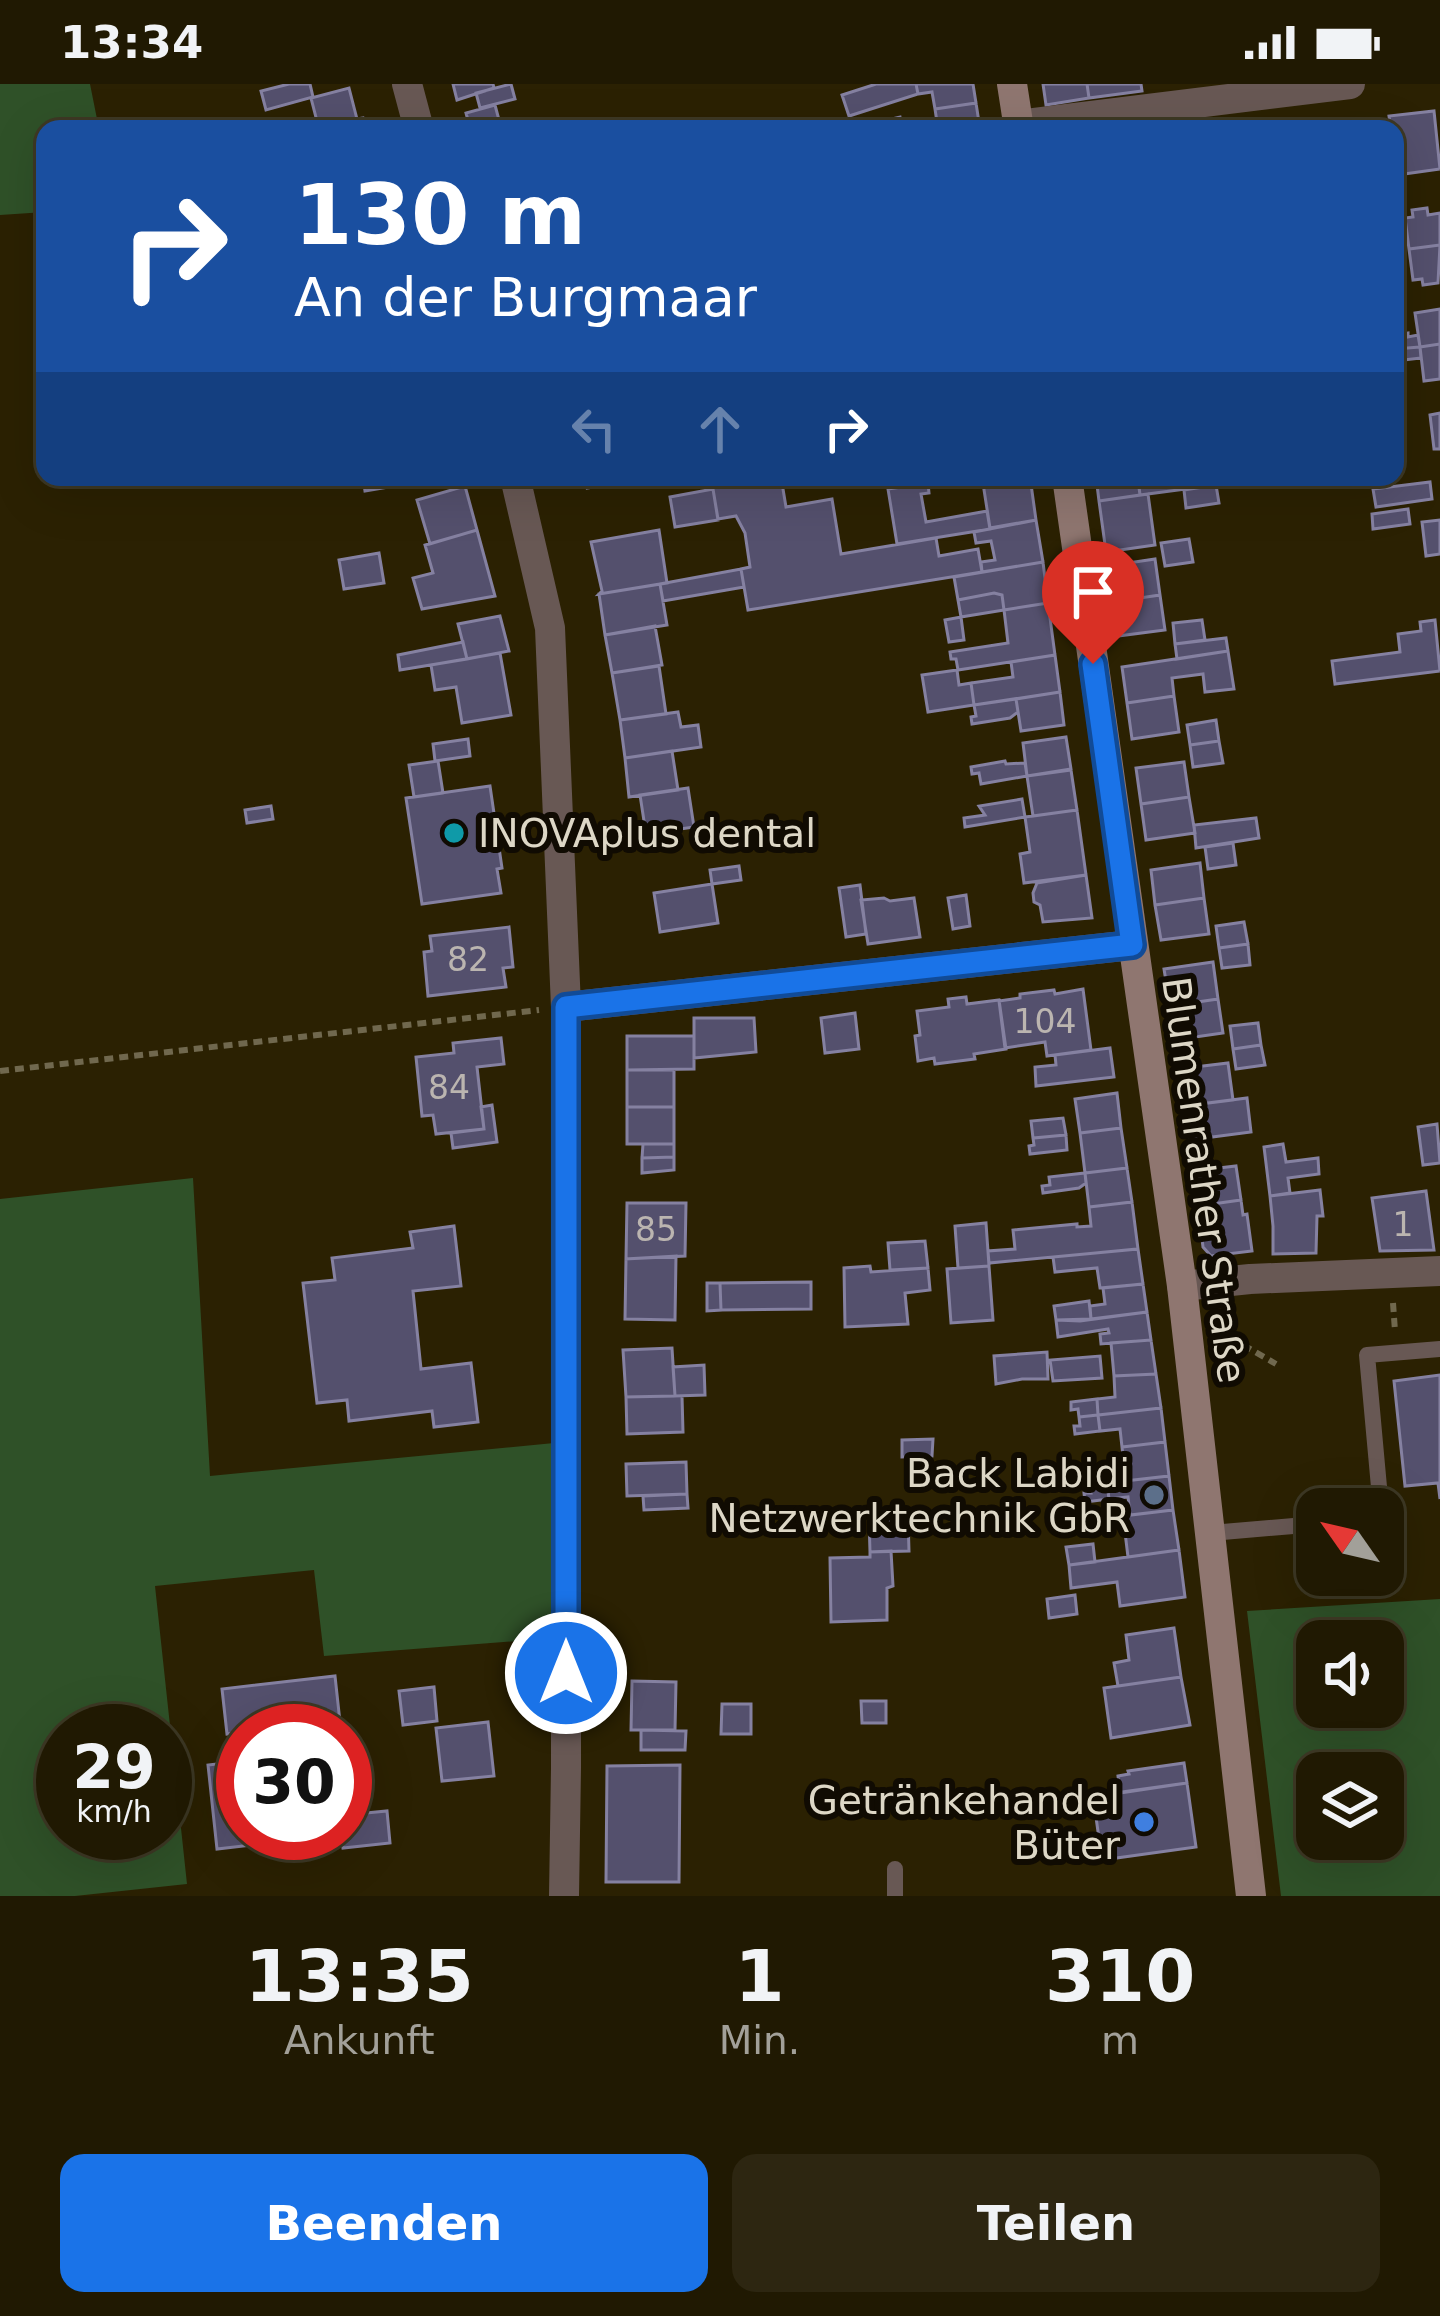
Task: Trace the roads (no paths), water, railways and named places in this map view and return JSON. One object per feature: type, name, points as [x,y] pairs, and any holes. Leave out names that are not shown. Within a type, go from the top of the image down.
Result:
[{"type":"street","points":[[407,84],[417,120]]},
{"type":"street","points":[[1012,84],[1017,120]]},
{"type":"street","points":[[1072,120],[1350,84]]},
{"type":"street","points":[[517,486],[550,628],[566,1007],[564,1896]]},
{"type":"street","name":"Blumenrather Straße","points":[[1068,486],[1182,1286],[1251,1896]]},
{"type":"street","points":[[566,1007],[1132,945]]},
{"type":"street","points":[[1182,1286],[1440,1271]]},
{"type":"lane","points":[[1379,1488],[1367,1355],[1440,1349]]},
{"type":"lane","points":[[1211,1533],[1296,1526]]},
{"type":"lane","points":[[895,1869],[896,1896]]},
{"type":"place","name":"INOVAplus dental","points":[[454,833]]},
{"type":"place","name":"Back Labidi Netzwerktechnik GbR","points":[[1154,1495]]},
{"type":"place","name":"Getränkehandel Büter","points":[[1144,1822]]}]
